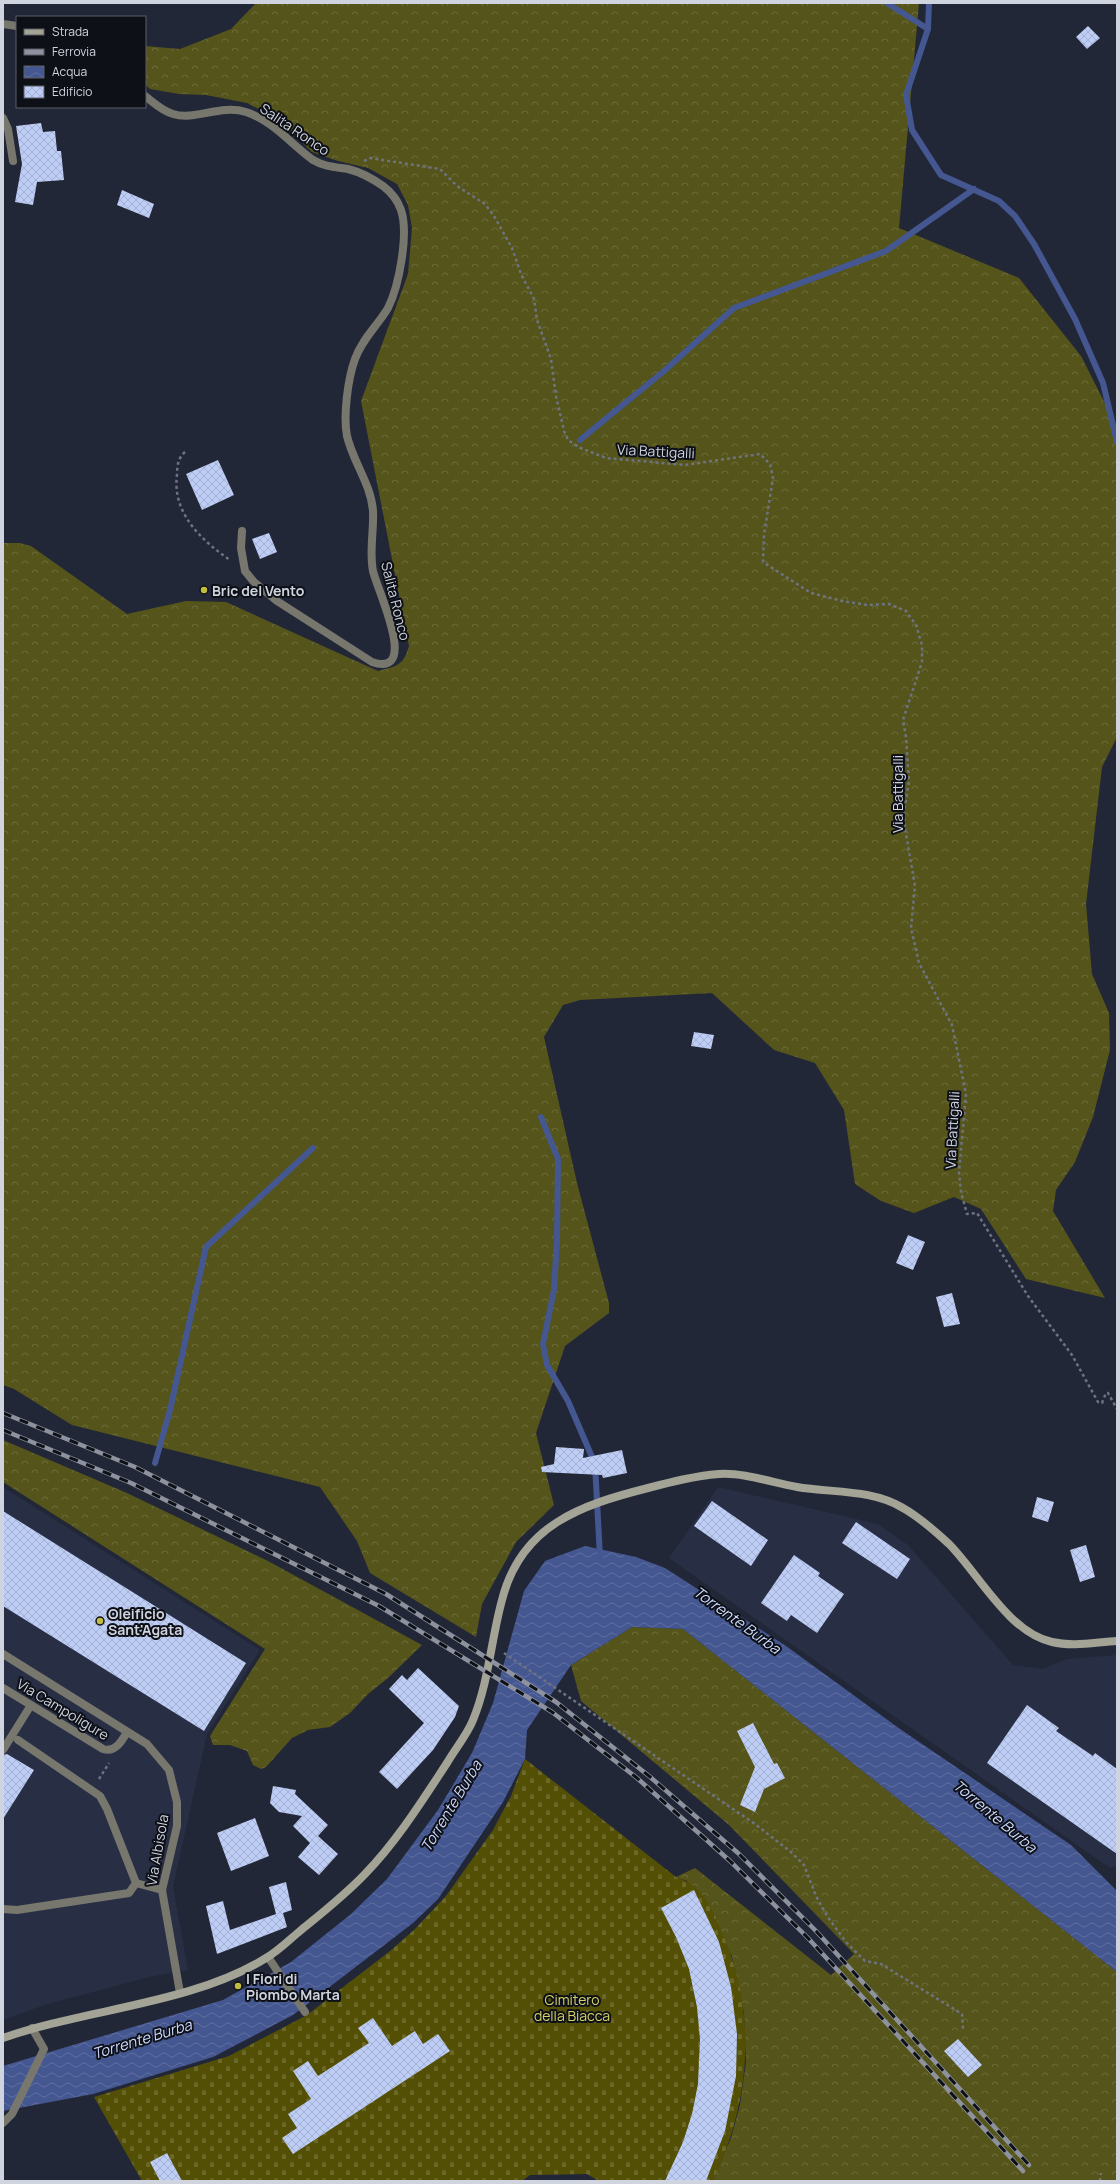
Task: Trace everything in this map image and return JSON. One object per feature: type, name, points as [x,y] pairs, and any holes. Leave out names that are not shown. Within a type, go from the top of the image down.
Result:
[{"type":"main road","points":[[3,2038],[32,2028],[180,1993],[243,1970],[268,1957],[366,1874],[418,1808],[472,1723],[484,1690],[502,1599],[511,1574],[540,1535],[571,1512],[589,1505],[690,1477],[724,1473],[803,1488],[836,1489],[878,1498],[901,1506],[949,1544],[1010,1616],[1035,1637],[1051,1642],[1065,1644],[1117,1641]]},
{"type":"street","points":[[3,24],[16,26]]},
{"type":"street","name":"Salita Ronco","points":[[146,97],[164,110],[174,115],[228,109],[246,112],[262,119],[276,128],[313,160],[322,165],[348,170],[370,178],[383,186],[397,201],[403,218],[402,249],[397,281],[387,308],[355,357],[351,373],[346,426],[351,447],[370,495],[373,511],[371,542],[373,570],[394,632],[396,644],[394,657],[386,664],[372,662],[277,601],[254,582],[245,571]]},
{"type":"street","points":[[3,118],[8,130],[13,161]]},
{"type":"street","points":[[242,531],[241,548],[245,571]]},
{"type":"street","name":"Via Albisola","points":[[3,1654],[147,1744],[158,1755],[169,1770],[174,1785],[177,1802],[177,1826],[162,1890],[180,1993]]},
{"type":"street","name":"Via Campoligure","points":[[3,1688],[103,1749],[111,1749],[121,1742],[127,1732]]},
{"type":"street","points":[[3,1750],[31,1705]]},
{"type":"street","points":[[18,1740],[100,1796],[108,1809],[136,1883]]},
{"type":"street","points":[[136,1883],[162,1890]]},
{"type":"street","points":[[3,1908],[17,1910],[129,1893],[136,1883]]},
{"type":"street","points":[[268,1957],[305,2012]]},
{"type":"street","points":[[3,2124],[12,2114],[44,2049],[32,2028]]},
{"type":"path","name":"Via Battigalli","points":[[348,170],[370,158],[440,169],[457,186],[484,204],[512,248],[534,299],[537,320],[551,359],[559,414],[568,440],[578,447],[606,458],[685,465],[760,454],[770,464],[773,478],[764,535],[763,562],[811,593],[842,601],[867,605],[889,604],[906,611],[916,624],[922,645],[922,662],[902,720],[906,737],[908,781],[904,812],[905,828],[915,886],[911,928],[918,963],[952,1026],[966,1094],[959,1172],[960,1192],[967,1214],[977,1213],[1028,1296],[1072,1355],[1098,1402],[1102,1403],[1106,1393],[1108,1393],[1117,1409]]},
{"type":"path","points":[[185,452],[178,463],[176,480],[183,511],[195,532],[208,544],[245,571]]},
{"type":"path","points":[[511,1658],[756,1824],[792,1852],[804,1865],[816,1896],[827,1916],[846,1942],[865,1961],[881,1964],[962,2014],[963,2029]]},
{"type":"path","points":[[93,1790],[121,1742]]},
{"type":"path","points":[[1100,2181],[1101,2172]]},
{"type":"shaded area","points":[[3,1487],[260,1650],[207,1734],[173,1887],[188,1970],[149,1977],[44,2005],[3,2020]]},
{"type":"shaded area","points":[[718,1487],[878,1524],[908,1545],[1013,1665],[1043,1669],[1067,1659],[1117,1655],[1117,1865],[1110,1868],[669,1558]]},
{"type":"green space","points":[[256,3],[919,3],[899,228],[1019,278],[1081,356],[1117,427],[1117,737],[1102,767],[1086,904],[1092,974],[1109,1013],[1110,1050],[1093,1117],[1075,1162],[1056,1190],[1053,1211],[1105,1298],[1026,1279],[981,1209],[954,1197],[914,1213],[881,1201],[855,1184],[844,1110],[815,1063],[774,1050],[712,993],[580,1000],[563,1005],[544,1037],[577,1183],[609,1303],[609,1313],[565,1346],[536,1433],[554,1505],[516,1542],[482,1604],[476,1637],[370,1573],[357,1541],[320,1487],[72,1425],[14,1389],[3,1385],[3,543],[20,543],[31,546],[127,614],[186,601],[226,602],[378,671],[395,666],[402,661],[409,646],[361,401],[408,274],[412,228],[408,205],[397,184],[368,168],[338,161],[312,152],[278,119],[247,103],[206,95],[179,94],[150,89],[146,85],[146,46],[180,49],[231,29]]},
{"type":"green space","points":[[3,1440],[127,1493],[268,1561],[422,1645],[388,1678],[368,1694],[350,1713],[330,1727],[308,1730],[292,1738],[266,1767],[261,1769],[253,1765],[247,1751],[230,1745],[213,1745],[210,1736],[265,1649],[3,1482]]},
{"type":"green space","points":[[632,1627],[683,1629],[1117,1972],[1117,2181],[713,2181],[731,2138],[740,2105],[746,2062],[744,2013],[732,1956],[687,1881],[676,1877],[695,1868],[831,1975],[854,1954],[729,1825],[581,1701],[571,1665]]},
{"type":"green space","name":"Cimitero della Biacca","points":[[525,1759],[676,1877],[685,1881],[699,1891],[709,1905],[717,1921],[733,1961],[741,1993],[745,2024],[745,2056],[742,2088],[735,2120],[726,2151],[713,2181],[599,2181],[587,2174],[530,2175],[522,2181],[142,2181],[94,2097],[229,2056],[307,2015],[390,1951],[415,1929],[446,1896],[493,1830],[511,1796]]},
{"type":"water","name":"Torrente Burba","points":[[585,1546],[636,1557],[665,1568],[786,1646],[900,1729],[1071,1845],[1117,1891],[1117,1972],[683,1629],[632,1627],[571,1665],[527,1730],[525,1759],[503,1802],[438,1899],[413,1923],[293,2015],[213,2057],[93,2094],[3,2111],[3,2066],[223,2000],[291,1962],[351,1914],[387,1879],[438,1810],[472,1753],[493,1703],[524,1591],[545,1561]]},
{"type":"building","points":[[1088,26],[1100,38],[1087,49],[1076,37]]},
{"type":"building","points":[[41,123],[43,132],[55,131],[57,151],[61,151],[64,180],[37,182],[33,205],[15,202],[22,164],[16,126]]},
{"type":"building","points":[[122,190],[154,204],[149,218],[117,205]]},
{"type":"building","points":[[218,460],[234,495],[202,510],[186,474]]},
{"type":"building","points":[[269,533],[277,552],[260,559],[252,539]]},
{"type":"building","points":[[694,1032],[714,1035],[711,1049],[691,1046]]},
{"type":"building","points":[[908,1235],[925,1242],[913,1270],[896,1263]]},
{"type":"building","points":[[952,1293],[960,1324],[944,1327],[936,1297]]},
{"type":"building","points":[[556,1447],[584,1449],[583,1458],[622,1450],[627,1473],[603,1478],[602,1475],[542,1472],[541,1467],[554,1464]]},
{"type":"building","points":[[1037,1497],[1054,1502],[1048,1522],[1032,1517]]},
{"type":"building","points":[[712,1501],[768,1540],[751,1566],[694,1526]]},
{"type":"building","name":"Oleificio Sant'Agata","points":[[3,1511],[246,1663],[204,1731],[3,1606]]},
{"type":"building","points":[[856,1522],[910,1559],[897,1579],[842,1543]]},
{"type":"building","points":[[1086,1545],[1095,1577],[1080,1582],[1070,1550]]},
{"type":"building","points":[[794,1555],[820,1573],[818,1576],[844,1594],[817,1633],[791,1615],[787,1621],[761,1603]]},
{"type":"building","points":[[418,1668],[459,1706],[455,1717],[433,1750],[397,1789],[379,1772],[424,1723],[389,1689],[402,1675],[407,1680]]},
{"type":"building","points":[[1027,1705],[1059,1728],[1056,1731],[1093,1756],[1095,1753],[1117,1769],[1117,1854],[987,1763]]},
{"type":"building","points":[[753,1723],[774,1764],[777,1763],[785,1778],[764,1789],[755,1812],[740,1805],[755,1767],[737,1731]]},
{"type":"building","points":[[7,1754],[34,1770],[3,1819],[3,1755]]},
{"type":"building","points":[[273,1786],[296,1790],[295,1794],[328,1825],[318,1836],[338,1854],[319,1875],[298,1857],[310,1843],[293,1826],[302,1816],[279,1812],[270,1803]]},
{"type":"building","points":[[255,1818],[269,1856],[231,1871],[217,1833]]},
{"type":"building","points":[[286,1882],[292,1910],[283,1913],[287,1927],[217,1954],[206,1906],[223,1901],[230,1930],[276,1914],[269,1887]]},
{"type":"building","points":[[694,1890],[719,1942],[731,1987],[737,2034],[736,2076],[725,2131],[706,2181],[665,2181],[683,2142],[692,2114],[698,2084],[700,2039],[697,2007],[689,1969],[676,1937],[661,1908]]},
{"type":"building","points":[[373,2018],[392,2046],[415,2031],[423,2044],[438,2034],[450,2051],[293,2154],[282,2138],[297,2128],[288,2114],[311,2099],[293,2071],[308,2061],[318,2076],[369,2043],[358,2028]]},
{"type":"building","points":[[958,2039],[982,2065],[968,2077],[944,2051]]},
{"type":"building","points":[[167,2153],[182,2181],[160,2181],[150,2162]]},
{"type":"waterway","points":[[887,3],[928,29]]},
{"type":"waterway","points":[[929,3],[928,29],[906,95],[912,130],[941,175],[999,201],[1015,216],[1034,244],[1075,319],[1103,383],[1117,442]]},
{"type":"waterway","points":[[580,440],[664,371],[734,308],[886,251],[974,189]]},
{"type":"waterway","points":[[541,1117],[558,1159],[557,1241],[554,1290],[543,1344],[547,1365],[568,1401],[595,1464],[600,1557]]},
{"type":"waterway","points":[[155,1463],[170,1410],[206,1247],[313,1148]]},
{"type":"railway","points":[[3,1413],[135,1467],[386,1594],[556,1702],[649,1776],[738,1853],[816,1931],[1029,2165]]},
{"type":"railway","points":[[3,1430],[131,1483],[379,1606],[552,1712],[637,1778],[730,1861],[807,1937],[1023,2171]]},
{"type":"place","name":"Bric del Vento","points":[[204,590]]},
{"type":"place","name":"Oleificio Sant'Agata","points":[[100,1621]]},
{"type":"place","name":"I Fiori di Piombo Marta","points":[[238,1986]]}]
